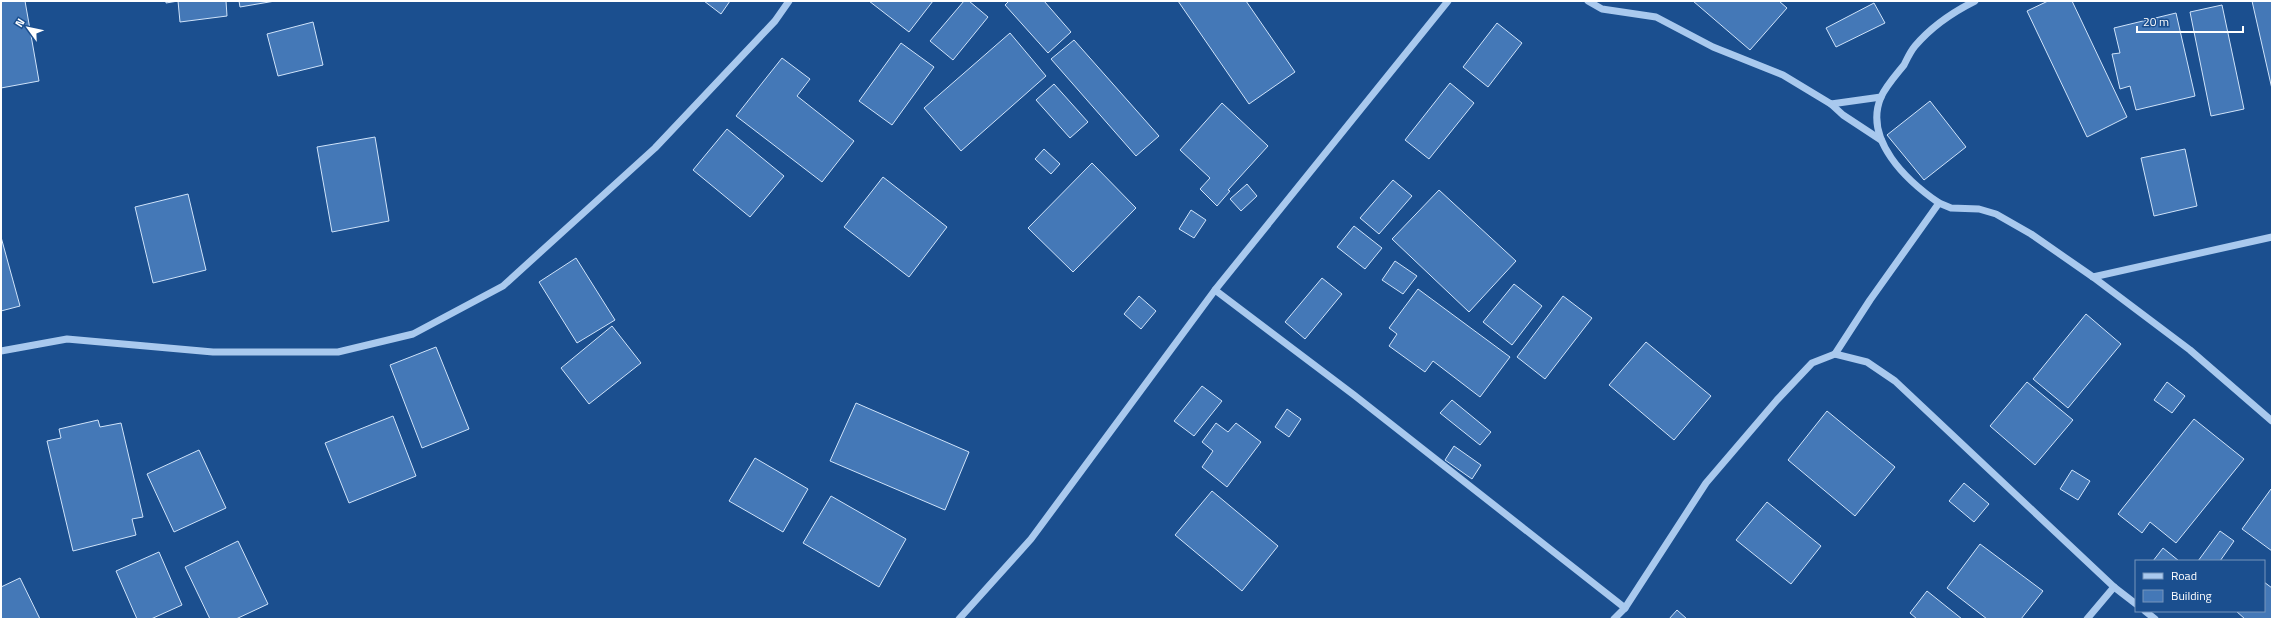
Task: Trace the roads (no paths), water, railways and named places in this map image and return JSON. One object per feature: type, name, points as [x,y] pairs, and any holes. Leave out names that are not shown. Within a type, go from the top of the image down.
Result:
[{"type":"street","points":[[1,351],[67,339],[213,352],[338,352],[413,334],[503,286],[655,148],[774,21],[789,1]]},
{"type":"street","points":[[959,619],[1031,539],[1215,290],[1448,1]]},
{"type":"street","points":[[1588,1],[1602,9],[1656,17],[1713,47],[1783,75],[1831,104],[1843,115],[1881,140]]},
{"type":"street","points":[[1975,1],[1944,18],[1915,46],[1881,97],[1876,116],[1881,140],[1898,168],[1917,188],[1939,203],[1951,208],[1979,208],[1996,214],[2031,234],[2093,277],[2190,350],[2272,421]]},
{"type":"street","points":[[1831,104],[1881,97]]},
{"type":"street","points":[[1835,354],[1870,300],[1939,203]]},
{"type":"street","points":[[2093,277],[2272,237]]},
{"type":"street","points":[[1215,290],[1354,395],[1625,608]]},
{"type":"street","points":[[1614,619],[1625,608],[1706,483],[1777,400],[1812,363],[1835,354],[1867,362],[1895,381],[2114,586],[2135,603]]},
{"type":"street","points":[[2087,619],[2114,586]]},
{"type":"street","points":[[2146,612],[2155,619]]}]
